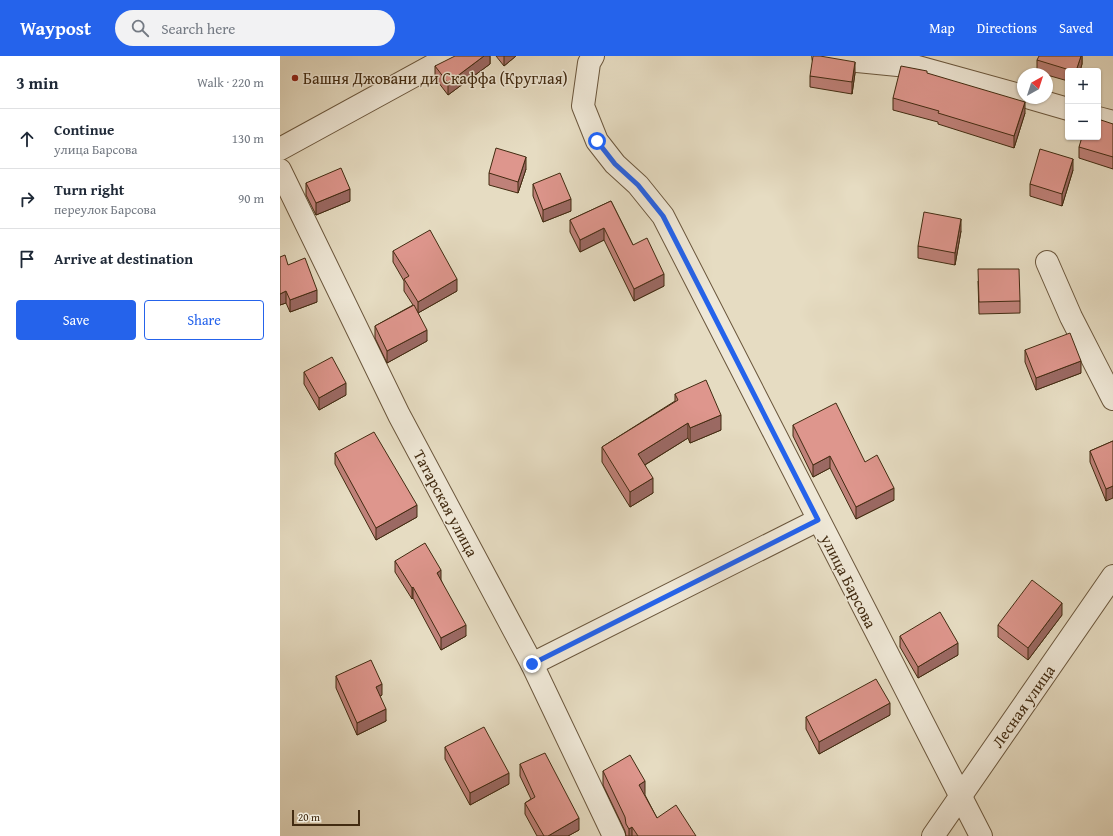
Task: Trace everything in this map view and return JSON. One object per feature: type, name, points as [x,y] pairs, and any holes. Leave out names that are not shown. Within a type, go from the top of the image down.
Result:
[{"type":"street","points":[[280,149],[450,56]]},
{"type":"street","name":"улица Барсова","points":[[593,56],[589,63],[583,106],[597,141],[615,164],[638,185],[663,216],[981,836]]},
{"type":"street","points":[[823,56],[837,59],[920,62],[1017,94]]},
{"type":"street","points":[[1051,104],[1065,108]]},
{"type":"street","points":[[1101,119],[1113,122]]},
{"type":"street","name":"Татарская улица","points":[[280,170],[399,415],[532,664],[614,836]]},
{"type":"street","points":[[1047,262],[1071,317],[1113,399]]},
{"type":"street","points":[[532,664],[818,520]]},
{"type":"street","name":"Лесная улица","points":[[933,836],[1113,576]]},
{"type":"building","points":[[455,56],[484,56],[448,83],[435,66]]},
{"type":"building","points":[[813,56],[855,62],[852,82],[810,76]]},
{"type":"building","points":[[1039,56],[1081,56],[1077,68],[1065,69],[1037,60]]},
{"type":"building","points":[[901,66],[927,71],[927,73],[1017,100],[1017,104],[1024,104],[1014,136],[938,113],[939,111],[893,98]]},
{"type":"building","points":[[1101,120],[1113,124],[1113,157],[1079,147],[1081,140],[1101,140]]},
{"type":"building","points":[[496,148],[526,157],[518,182],[489,173]]},
{"type":"building","points":[[1040,149],[1073,159],[1062,194],[1030,184]]},
{"type":"building","points":[[341,168],[350,189],[316,203],[306,183]]},
{"type":"building","points":[[560,173],[571,199],[543,210],[533,184]]},
{"type":"building","points":[[611,201],[633,245],[647,238],[664,274],[634,289],[604,228],[580,240],[570,220]]},
{"type":"building","points":[[924,212],[961,219],[955,253],[918,246]]},
{"type":"building","points":[[430,230],[457,279],[418,302],[404,279],[409,276],[393,251]]},
{"type":"building","points":[[285,255],[288,265],[305,258],[317,290],[290,300],[286,291],[280,294],[280,257]]},
{"type":"building","points":[[978,269],[1019,269],[1020,301],[979,302]]},
{"type":"building","points":[[414,305],[427,330],[387,351],[375,326]]},
{"type":"building","points":[[1070,333],[1081,361],[1036,378],[1025,350]]},
{"type":"building","points":[[332,357],[346,383],[319,398],[304,372]]},
{"type":"building","points":[[706,380],[721,415],[690,428],[688,423],[638,454],[653,478],[630,492],[602,447],[678,400],[675,394]]},
{"type":"building","points":[[836,403],[865,462],[877,455],[894,488],[856,507],[830,456],[813,465],[793,425]]},
{"type":"building","points":[[374,432],[417,505],[376,528],[335,453]]},
{"type":"building","points":[[1113,441],[1113,486],[1106,489],[1090,451]]},
{"type":"building","points":[[425,543],[441,570],[437,573],[466,625],[441,638],[413,587],[412,588],[395,561]]},
{"type":"building","points":[[1032,580],[1062,603],[1028,648],[998,625]]},
{"type":"building","points":[[940,612],[958,643],[918,667],[900,636]]},
{"type":"building","points":[[371,660],[382,684],[376,687],[386,709],[357,723],[336,676]]},
{"type":"building","points":[[876,679],[890,703],[819,742],[806,717]]},
{"type":"building","points":[[484,727],[509,773],[470,793],[445,747]]},
{"type":"building","points":[[545,753],[579,818],[548,836],[544,836],[525,803],[535,797],[520,764]]},
{"type":"building","points":[[630,755],[645,781],[639,785],[657,818],[676,805],[696,836],[638,836],[632,827],[629,829],[626,824],[625,817],[603,771]]},
{"type":"place","name":"Башня Джовани ди Скаффа (Круглая)","points":[[295,78]]},
{"type":"route","points":[[532,664],[818,520],[663,216],[638,185],[615,164],[597,141]]}]
